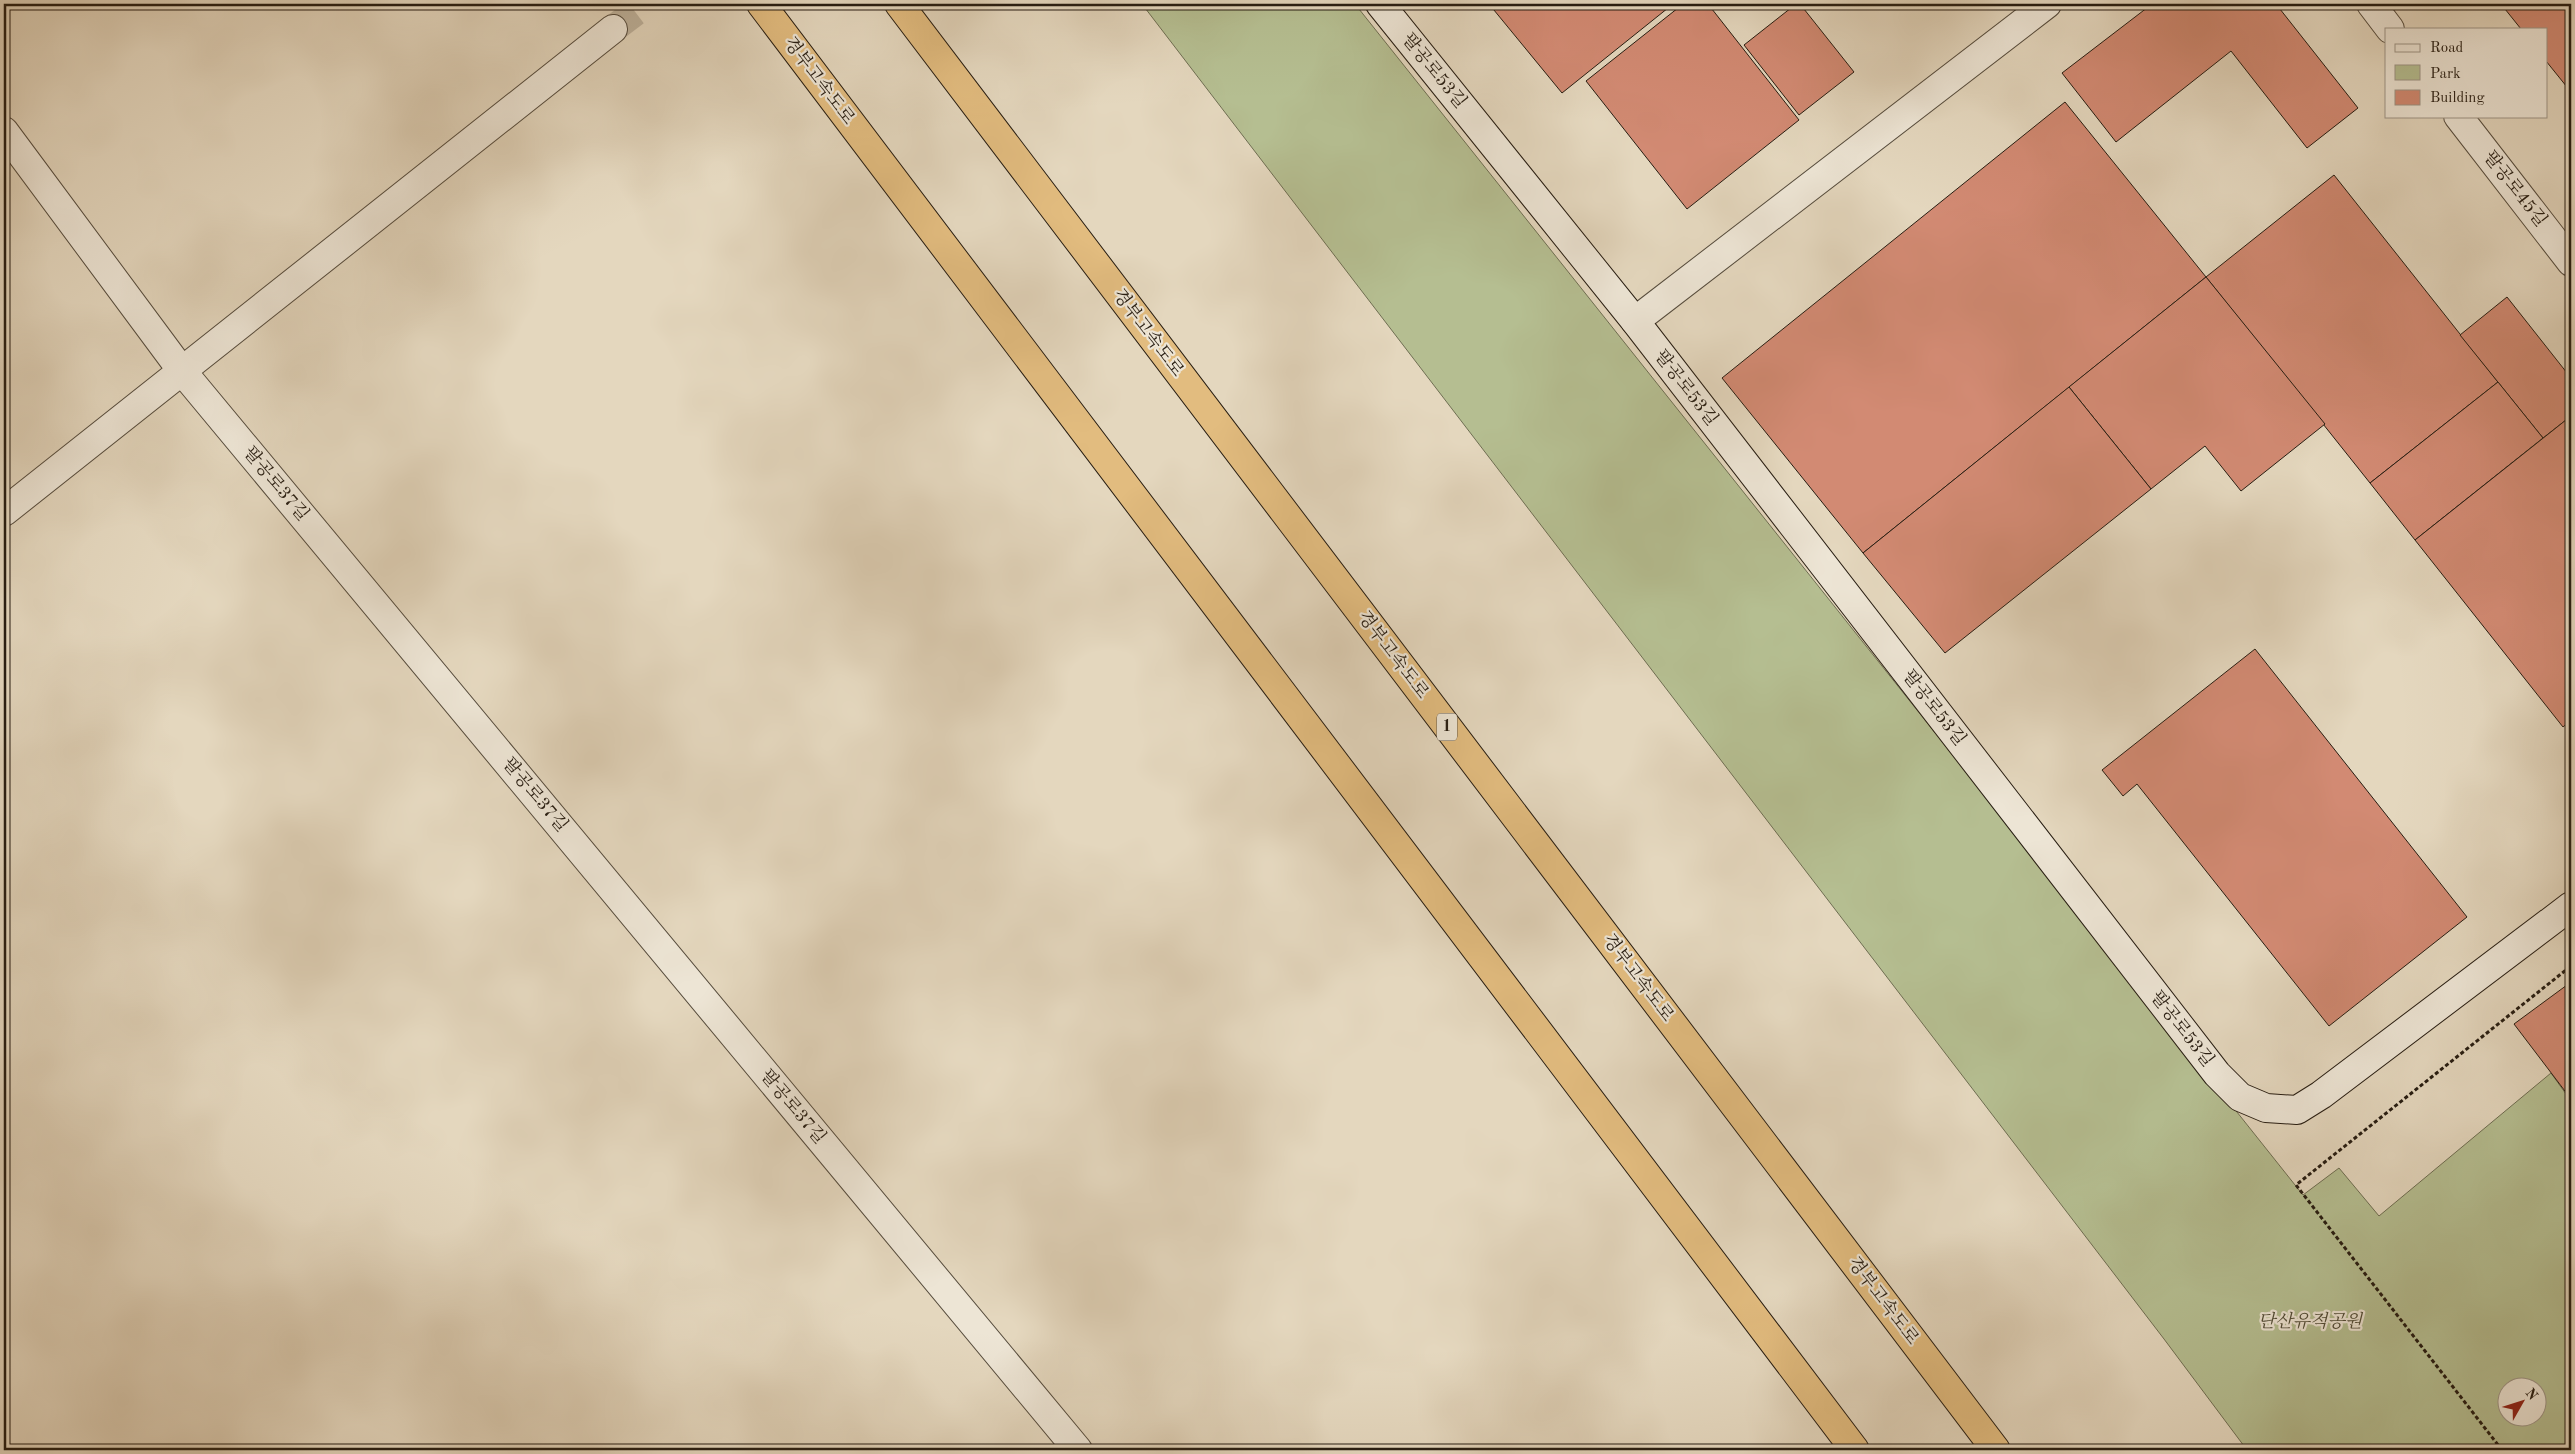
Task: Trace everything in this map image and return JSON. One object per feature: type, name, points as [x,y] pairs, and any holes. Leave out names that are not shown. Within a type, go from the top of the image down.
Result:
[{"type":"highway","name":"경부고속도로","points":[[761,4],[1855,1450]]},
{"type":"highway","name":"경부고속도로","points":[[899,4],[1996,1450]]},
{"type":"street","name":"팔공로53길","points":[[1380,4],[1635,321],[2217,1074],[2240,1097],[2266,1108],[2296,1110],[2305,1105],[2321,1095],[2571,906]]},
{"type":"street","points":[[1635,321],[2047,4]]},
{"type":"street","points":[[2371,4],[2389,28]]},
{"type":"street","points":[[4,512],[613,29]]},
{"type":"street","name":"팔공로45길","points":[[2460,118],[2571,262]]},
{"type":"street","name":"팔공로37길","points":[[4,131],[182,370],[1078,1450]]},
{"type":"path","points":[[2502,1450],[2296,1185],[2571,966]]},
{"type":"green space","name":"단산유적공원","points":[[1142,4],[1355,4],[2303,1195],[2339,1168],[2379,1216],[2551,1073],[2571,1101],[2571,1450],[2247,1450]]},
{"type":"building","points":[[1489,4],[1673,4],[1562,93]]},
{"type":"building","points":[[1683,4],[1708,4],[1799,120],[1687,209],[1586,81]]},
{"type":"building","points":[[1796,4],[1800,4],[1854,72],[1799,115],[1744,45]]},
{"type":"building","points":[[2152,4],[2276,4],[2358,108],[2307,148],[2231,51],[2116,142],[2062,73]]},
{"type":"building","points":[[2501,4],[2571,4],[2571,92],[2548,63],[2548,28],[2520,28]]},
{"type":"building","points":[[2065,102],[2206,277],[1863,553],[1722,378]]},
{"type":"building","points":[[2334,175],[2498,382],[2370,483],[2206,277]]},
{"type":"building","points":[[2206,277],[2325,424],[2241,491],[2205,446],[2151,489],[2069,387]]},
{"type":"building","points":[[2507,297],[2571,378],[2571,416],[2543,438],[2460,335]]},
{"type":"building","points":[[2498,382],[2543,438],[2415,540],[2370,483]]},
{"type":"building","points":[[2069,387],[2151,489],[1945,653],[1863,553]]},
{"type":"building","points":[[2571,416],[2571,720],[2563,727],[2415,540]]},
{"type":"building","points":[[2255,649],[2467,917],[2329,1026],[2137,784],[2123,796],[2102,770]]},
{"type":"building","points":[[2567,985],[2571,991],[2571,1099],[2514,1024]]},
{"type":"tunnel","points":[[613,29],[646,4]]}]
